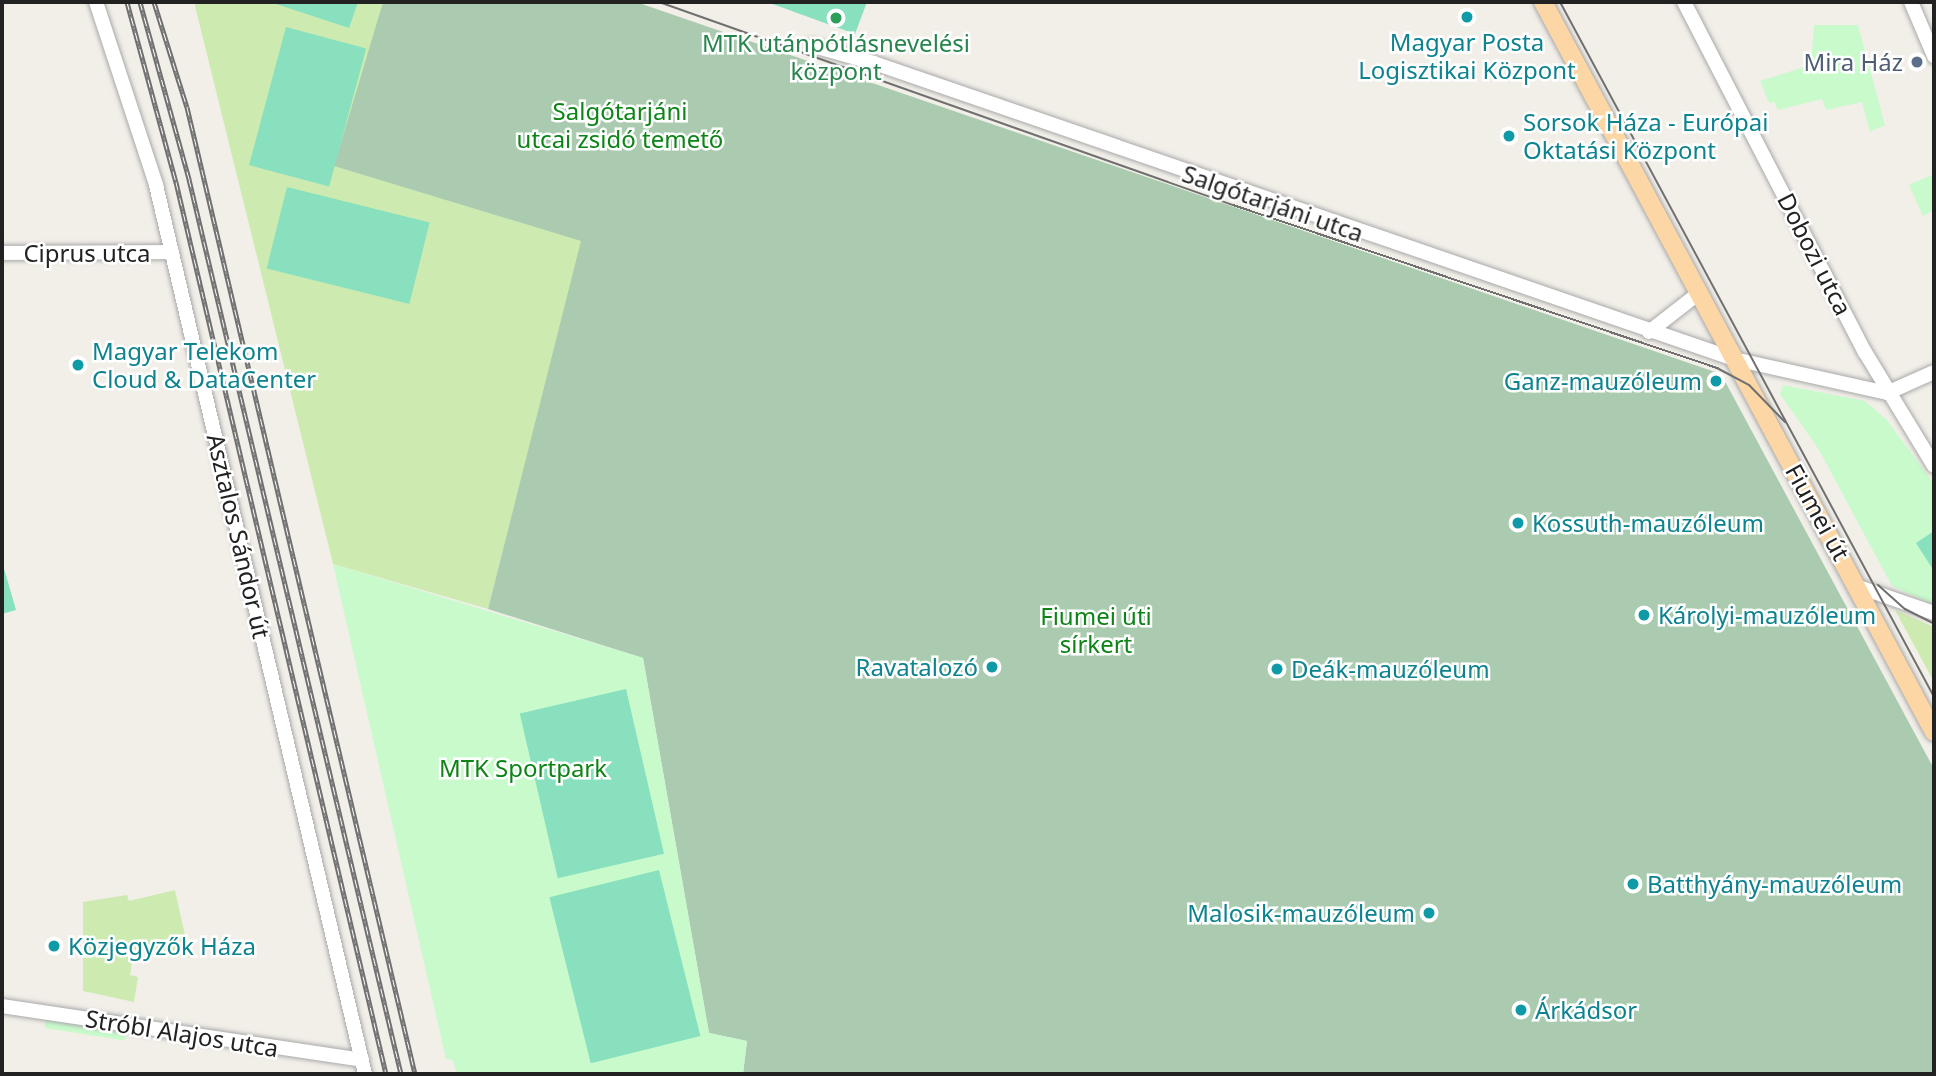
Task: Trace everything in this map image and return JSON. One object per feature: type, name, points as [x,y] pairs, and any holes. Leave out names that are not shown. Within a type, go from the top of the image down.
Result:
[{"type":"main road","name":"Fiumei út","points":[[1543,2],[1933,725]]},
{"type":"street","name":"Asztalos Sándor út","points":[[96,2],[121,68],[172,252],[364,1067]]},
{"type":"street","name":"Dobozi utca","points":[[1684,2],[1887,393],[1934,466]]},
{"type":"street","points":[[1911,2],[1934,56]]},
{"type":"street","name":"Salgótarjáni utca","points":[[813,46],[874,63],[1649,332],[1734,359],[1887,393]]},
{"type":"street","name":"Ciprus utca","points":[[2,253],[172,252]]},
{"type":"street","points":[[1649,332],[1699,293]]},
{"type":"street","points":[[1887,393],[1934,372]]},
{"type":"street","points":[[1859,587],[1934,613]]},
{"type":"street","name":"Stróbl Alajos utca","points":[[2,1006],[364,1067]]},
{"type":"green space","points":[[194,2],[383,2],[335,166],[582,241],[488,609],[333,564]]},
{"type":"green space","points":[[270,2],[358,2],[349,28]]},
{"type":"green space","name":"Fiumei úti sírkert","points":[[383,2],[636,2],[1721,374],[1934,769],[1934,1074],[743,1074],[747,1041],[709,1033],[643,658],[488,609],[581,241],[334,166]]},
{"type":"green space","name":"MTK utánpótlásnevelési központ","points":[[767,2],[867,2],[855,34]]},
{"type":"green space","points":[[1814,25],[1858,25],[1885,125],[1870,132],[1862,102],[1826,110],[1822,99],[1778,110],[1774,102],[1769,103],[1760,81],[1811,65]]},
{"type":"green space","points":[[286,27],[366,48],[329,187],[249,165]]},
{"type":"green space","points":[[1934,174],[1934,210],[1923,216],[1909,185]]},
{"type":"green space","points":[[287,187],[430,223],[409,304],[267,269]]},
{"type":"green space","points":[[1783,385],[1865,401],[1887,420],[1934,484],[1934,605],[1892,586],[1819,450],[1780,394]]},
{"type":"green space","points":[[1934,531],[1934,571],[1916,543]]},
{"type":"green space","name":"MTK Sportpark","points":[[333,564],[643,658],[709,1033],[747,1041],[743,1074],[457,1074],[453,1060],[446,1059]]},
{"type":"green space","points":[[2,566],[16,610],[2,614]]},
{"type":"green space","points":[[1895,610],[1934,627],[1934,682]]},
{"type":"green space","points":[[626,689],[664,854],[558,878],[520,714]]},
{"type":"green space","points":[[659,870],[700,1036],[591,1063],[549,897]]},
{"type":"green space","points":[[175,890],[190,958],[134,950],[130,975],[138,977],[134,1002],[83,991],[83,902],[127,895],[129,901]]},
{"type":"green space","points":[[46,1019],[126,1032],[125,1041],[45,1028]]},
{"type":"tram line","points":[[659,2],[1233,205],[1717,368],[1749,385],[1785,422]]},
{"type":"tram line","points":[[1560,2],[1934,697]]},
{"type":"tram line","points":[[1878,585],[1905,609],[1934,624]]},
{"type":"railway","points":[[127,2],[176,182],[386,1074]]},
{"type":"railway","points":[[140,2],[189,179],[401,1074]]},
{"type":"railway","points":[[154,2],[187,107],[415,1074]]},
{"type":"place","name":"Magyar Posta Logisztikai Központ","points":[[1467,17]]},
{"type":"place","name":"MTK utánpótlásnevelési központ","points":[[836,18]]},
{"type":"place","name":"Mira Ház","points":[[1917,62]]},
{"type":"place","name":"Sorsok Háza - Európai Oktatási Központ","points":[[1509,136]]},
{"type":"place","name":"Magyar Telekom Cloud & DataCenter","points":[[78,365]]},
{"type":"place","name":"Ganz-mauzóleum","points":[[1716,381]]},
{"type":"place","name":"Kossuth-mauzóleum","points":[[1518,523]]},
{"type":"place","name":"Károlyi-mauzóleum","points":[[1644,615]]},
{"type":"place","name":"Ravatalozó","points":[[992,667]]},
{"type":"place","name":"Deák-mauzóleum","points":[[1277,669]]},
{"type":"place","name":"Batthyány-mauzóleum","points":[[1633,884]]},
{"type":"place","name":"Malosik-mauzóleum","points":[[1429,913]]},
{"type":"place","name":"Közjegyzők Háza","points":[[54,946]]},
{"type":"place","name":"Árkádsor","points":[[1521,1010]]},
{"type":"park label","name":"Salgótarjáni utcai zsidó temető","points":[[620,125]]}]
